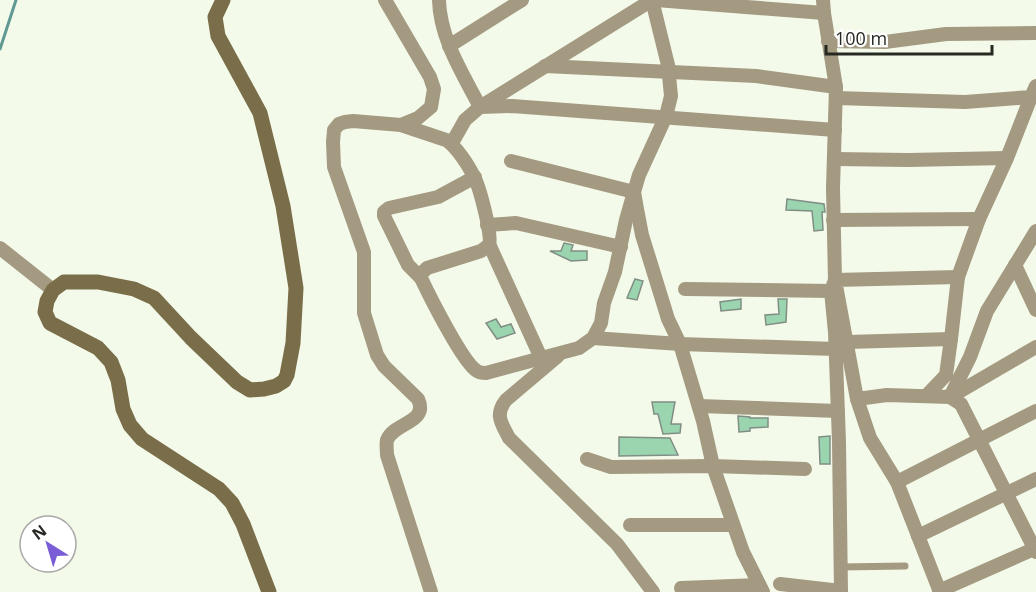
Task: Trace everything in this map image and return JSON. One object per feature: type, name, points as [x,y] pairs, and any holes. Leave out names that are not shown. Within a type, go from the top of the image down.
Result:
[{"type":"main road","points":[[223,0],[215,17],[218,36],[260,113],[283,206],[296,288],[293,343],[284,381],[276,386],[250,390],[237,382],[206,353],[154,298],[134,289],[98,282],[64,282],[52,290],[45,312],[50,322],[98,348],[111,362],[118,380],[123,409],[130,425],[142,439],[219,489],[232,503],[243,524],[269,592]]},
{"type":"street","points":[[386,0],[424,65],[434,89],[431,107],[418,118],[401,125]]},
{"type":"street","points":[[439,0],[439,13],[449,46],[480,107]]},
{"type":"street","points":[[449,46],[522,0]]},
{"type":"street","points":[[452,143],[465,120],[480,107],[653,0],[824,7],[836,93],[833,285],[841,345],[857,399],[870,438],[897,482],[939,591],[1036,550],[961,404],[950,397],[887,394],[857,399]]},
{"type":"street","points":[[475,177],[438,197],[389,208],[384,212],[408,265],[421,278],[438,313],[468,363],[477,371],[486,374],[579,348],[592,338],[600,323],[634,192],[643,164],[666,116],[671,96],[668,65],[653,0]]},
{"type":"street","points":[[828,41],[885,42],[946,34],[1036,33]]},
{"type":"street","points":[[545,66],[756,76],[836,93],[965,102],[1034,91]]},
{"type":"street","points":[[926,396],[946,375],[958,277],[979,219],[1034,91]]},
{"type":"street","points":[[480,107],[512,106],[835,130]]},
{"type":"street","points":[[431,592],[387,455],[387,441],[393,432],[418,415],[421,411],[421,404],[377,356],[364,313],[364,252],[334,167],[334,130],[339,124],[353,121],[401,125],[452,143],[475,177],[485,211],[489,244],[541,358]]},
{"type":"street","points":[[834,159],[1007,158]]},
{"type":"street","points":[[511,161],[634,192]]},
{"type":"street","points":[[634,192],[642,235],[668,319],[680,344],[699,406],[713,466],[743,552],[761,589],[681,588]]},
{"type":"street","points":[[833,220],[979,219]]},
{"type":"street","points":[[487,225],[516,224],[621,248]]},
{"type":"street","points":[[950,397],[970,357],[987,311],[1036,231]]},
{"type":"street","points":[[421,278],[421,274],[427,268],[482,250],[489,244]]},
{"type":"street","points":[[0,248],[52,290]]},
{"type":"street","points":[[1015,265],[1030,281],[1036,310]]},
{"type":"street","points":[[685,289],[833,285],[958,277]]},
{"type":"street","points":[[592,338],[680,344],[841,345],[951,339]]},
{"type":"street","points":[[780,584],[841,591],[838,411],[841,345]]},
{"type":"street","points":[[950,397],[1036,347]]},
{"type":"street","points":[[562,352],[506,400],[500,408],[500,418],[509,438],[617,544],[653,592]]},
{"type":"street","points":[[699,406],[838,411]]},
{"type":"street","points":[[897,482],[1036,411]]},
{"type":"street","points":[[587,459],[611,467],[713,466],[805,469]]},
{"type":"street","points":[[918,536],[1036,479]]},
{"type":"street","points":[[630,525],[733,525]]},
{"type":"lane","points":[[841,567],[905,566]]},
{"type":"building","points":[[787,199],[824,204],[823,230],[814,231],[812,211],[786,210]]},
{"type":"building","points":[[564,243],[573,245],[571,251],[587,251],[587,260],[571,261],[550,251],[561,251]]},
{"type":"building","points":[[635,279],[643,281],[637,300],[627,298]]},
{"type":"building","points":[[741,299],[741,309],[721,311],[720,302]]},
{"type":"building","points":[[778,299],[787,299],[786,322],[766,325],[765,315],[779,314]]},
{"type":"building","points":[[496,319],[501,327],[511,324],[515,333],[497,339],[486,323]]},
{"type":"building","points":[[652,402],[675,402],[671,424],[681,424],[680,433],[663,434],[658,414],[654,414]]},
{"type":"building","points":[[738,416],[768,418],[768,427],[750,428],[750,431],[739,432]]},
{"type":"building","points":[[830,436],[830,464],[820,464],[819,437]]},
{"type":"building","points":[[619,437],[670,438],[678,455],[619,456]]},
{"type":"waterway","points":[[0,49],[16,0]]}]
